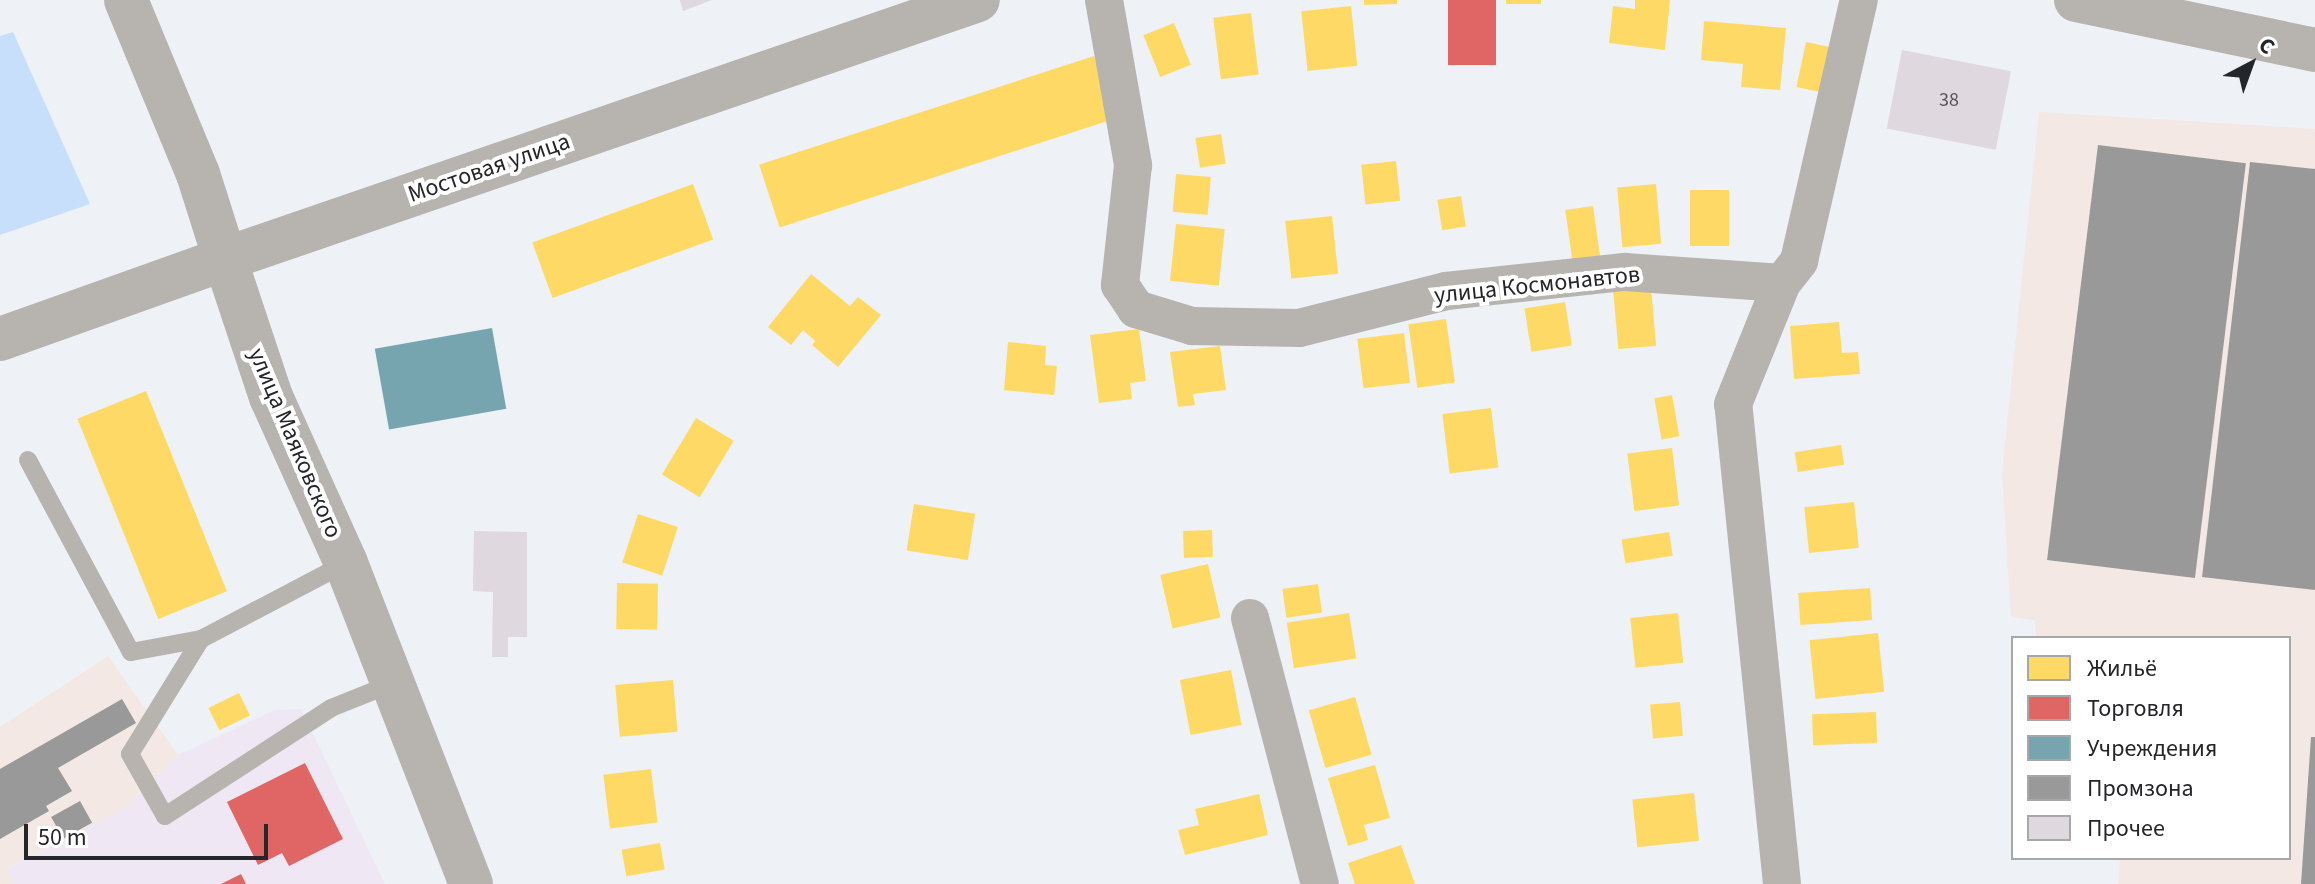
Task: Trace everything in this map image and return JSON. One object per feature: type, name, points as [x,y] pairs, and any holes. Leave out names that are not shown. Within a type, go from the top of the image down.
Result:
[{"type":"main road","name":"Мостовая улица","points":[[225,259],[978,0]]},
{"type":"main road","points":[[2076,0],[2315,50]]},
{"type":"main road","name":"улица Маяковского","points":[[225,259],[271,397],[346,563],[471,884]]},
{"type":"street","name":"улица Маяковского","points":[[126,0],[198,174],[225,259]]},
{"type":"street","name":"улица Космонавтов","points":[[1104,0],[1133,165],[1120,285],[1136,309],[1192,326],[1299,328],[1446,291],[1625,272],[1782,283]]},
{"type":"street","points":[[1782,884],[1733,404],[1782,283],[1799,261],[1859,0]]},
{"type":"street","name":"Мостовая улица","points":[[0,339],[225,259]]},
{"type":"street","points":[[1250,618],[1320,884]]},
{"type":"lane","points":[[28,460],[131,652],[201,639],[346,563]]},
{"type":"lane","points":[[201,639],[130,754],[165,816],[331,708],[391,684]]},
{"type":"shaded area","points":[[13,32],[90,204],[0,235],[0,36]]},
{"type":"shaded area","points":[[2039,112],[2315,129],[2315,884],[2118,884],[2120,860],[2291,860],[2291,636],[2036,636],[2035,620],[2011,617],[2002,473]]},
{"type":"shaded area","points":[[108,656],[178,755],[123,809],[6,869],[15,884],[0,884],[0,727]]},
{"type":"shaded area","points":[[301,709],[385,884],[15,884],[5,870],[123,809],[178,755],[275,710]]},
{"type":"building: Жильё","points":[[1364,0],[1397,0],[1397,4],[1364,5]]},
{"type":"building: Жильё","points":[[1506,0],[1541,0],[1541,4],[1506,4]]},
{"type":"building: Жильё","points":[[1635,0],[1670,0],[1665,50],[1609,43],[1613,6],[1635,9]]},
{"type":"building: Жильё","points":[[1351,6],[1357,66],[1308,71],[1301,11]]},
{"type":"building: Жильё","points":[[1251,13],[1259,75],[1221,79],[1213,18]]},
{"type":"building: Жильё","points":[[1704,21],[1786,28],[1780,90],[1741,87],[1743,64],[1701,60]]},
{"type":"building: Жильё","points":[[1174,23],[1191,65],[1160,77],[1143,35]]},
{"type":"building: Жильё","points":[[1806,42],[1834,48],[1825,93],[1796,87]]},
{"type":"building: Жильё","points":[[1094,56],[1114,119],[780,228],[759,165]]},
{"type":"building: Жильё","points":[[1221,134],[1226,164],[1200,168],[1195,138]]},
{"type":"building: Жильё","points":[[1396,161],[1400,201],[1365,204],[1361,165]]},
{"type":"building: Жильё","points":[[1176,174],[1211,177],[1208,215],[1173,212]]},
{"type":"building: Жильё","points":[[693,184],[713,239],[552,298],[532,242]]},
{"type":"building: Жильё","points":[[1656,184],[1661,244],[1622,247],[1617,187]]},
{"type":"building: Жильё","points":[[1690,190],[1729,190],[1729,246],[1690,246]]},
{"type":"building: Жильё","points":[[1461,196],[1466,227],[1442,230],[1437,200]]},
{"type":"building: Жильё","points":[[1593,206],[1600,258],[1573,262],[1565,210]]},
{"type":"building: Жильё","points":[[1332,216],[1338,274],[1291,279],[1285,221]]},
{"type":"building: Жильё","points":[[1176,224],[1225,229],[1219,286],[1170,281]]},
{"type":"building: Жильё","points":[[811,274],[850,306],[858,297],[881,315],[838,367],[812,345],[815,341],[803,330],[791,345],[768,327]]},
{"type":"building: Жильё","points":[[1651,287],[1656,346],[1618,349],[1613,290]]},
{"type":"building: Жильё","points":[[1565,302],[1572,345],[1531,352],[1525,308]]},
{"type":"building: Жильё","points":[[1446,319],[1455,382],[1417,388],[1408,324]]},
{"type":"building: Жильё","points":[[1839,322],[1842,353],[1858,352],[1860,374],[1794,379],[1790,326]]},
{"type":"building: Жильё","points":[[1139,329],[1146,381],[1130,383],[1132,399],[1099,403],[1090,335]]},
{"type":"building: Жильё","points":[[1404,333],[1410,383],[1363,388],[1357,339]]},
{"type":"building: Жильё","points":[[1008,342],[1046,346],[1045,365],[1057,366],[1054,395],[1004,390]]},
{"type":"building: Жильё","points":[[1220,346],[1226,390],[1193,394],[1195,405],[1178,407],[1170,352]]},
{"type":"building: Жильё","points":[[146,391],[227,591],[158,619],[77,419]]},
{"type":"building: Жильё","points":[[1672,395],[1679,436],[1662,439],[1654,398]]},
{"type":"building: Жильё","points":[[1491,408],[1498,468],[1450,474],[1442,414]]},
{"type":"building: Жильё","points":[[696,418],[734,441],[700,497],[662,475]]},
{"type":"building: Жильё","points":[[1841,445],[1844,465],[1798,472],[1795,452]]},
{"type":"building: Жильё","points":[[1672,448],[1679,506],[1634,511],[1627,453]]},
{"type":"building: Жильё","points":[[1854,502],[1859,548],[1809,553],[1804,507]]},
{"type":"building: Жильё","points":[[914,504],[975,514],[968,560],[907,550]]},
{"type":"building: Жильё","points":[[638,514],[678,527],[662,575],[622,563]]},
{"type":"building: Жильё","points":[[1212,530],[1213,557],[1184,558],[1183,531]]},
{"type":"building: Жильё","points":[[1669,532],[1673,556],[1625,563],[1622,540]]},
{"type":"building: Жильё","points":[[1208,564],[1220,618],[1173,629],[1160,575]]},
{"type":"building: Жильё","points":[[617,583],[658,584],[657,630],[616,629]]},
{"type":"building: Жильё","points":[[1318,584],[1322,613],[1286,618],[1282,589]]},
{"type":"building: Жильё","points":[[1870,588],[1872,620],[1800,625],[1798,593]]},
{"type":"building: Жильё","points":[[1349,613],[1356,658],[1294,668],[1287,623]]},
{"type":"building: Жильё","points":[[1678,613],[1683,663],[1635,668],[1630,618]]},
{"type":"building: Жильё","points":[[1878,633],[1884,692],[1816,699],[1809,640]]},
{"type":"building: Жильё","points":[[1231,670],[1242,725],[1191,735],[1180,680]]},
{"type":"building: Жильё","points":[[673,680],[678,732],[620,737],[615,685]]},
{"type":"building: Жильё","points":[[239,693],[250,715],[219,730],[208,708]]},
{"type":"building: Жильё","points":[[1355,697],[1372,755],[1325,768],[1309,710]]},
{"type":"building: Жильё","points":[[1680,702],[1683,736],[1653,738],[1650,705]]},
{"type":"building: Жильё","points":[[1876,712],[1877,743],[1813,745],[1812,714]]},
{"type":"building: Жильё","points":[[1375,765],[1390,818],[1364,825],[1368,840],[1348,846],[1328,778]]},
{"type":"building: Жильё","points":[[651,769],[658,823],[610,828],[603,775]]},
{"type":"building: Жильё","points":[[1694,793],[1699,841],[1637,847],[1632,799]]},
{"type":"building: Жильё","points":[[1259,794],[1268,835],[1185,855],[1178,830],[1199,825],[1195,809]]},
{"type":"building: Жильё","points":[[660,843],[665,870],[626,876],[622,850]]},
{"type":"building: Жильё","points":[[1401,845],[1415,884],[1355,884],[1348,863]]},
{"type":"building: Торговля","points":[[1448,0],[1496,0],[1496,65],[1448,65]]},
{"type":"building: Торговля","points":[[305,763],[343,839],[289,866],[282,853],[258,865],[227,802]]},
{"type":"building: Торговля","points":[[241,874],[246,884],[221,884]]},
{"type":"building: Учреждения","points":[[492,328],[506,409],[389,429],[375,349]]},
{"type":"building: Промзона","points":[[2098,145],[2246,163],[2195,578],[2047,560]]},
{"type":"building: Промзона","points":[[2250,162],[2315,169],[2315,590],[2202,577]]},
{"type":"building: Промзона","points":[[122,699],[136,723],[58,768],[72,791],[46,806],[49,811],[0,839],[0,769]]},
{"type":"building: Промзона","points":[[2311,737],[2315,737],[2315,884],[2301,884]]},
{"type":"building: Промзона","points":[[80,801],[92,823],[63,839],[51,817]]},
{"type":"building: Прочее","points":[[680,0],[712,0],[683,11]]},
{"type":"building: Прочее","points":[[1902,50],[2011,71],[1996,150],[1887,129]]},
{"type":"building: Прочее","points":[[474,531],[527,532],[527,637],[508,637],[508,657],[492,657],[493,592],[473,591]]}]
